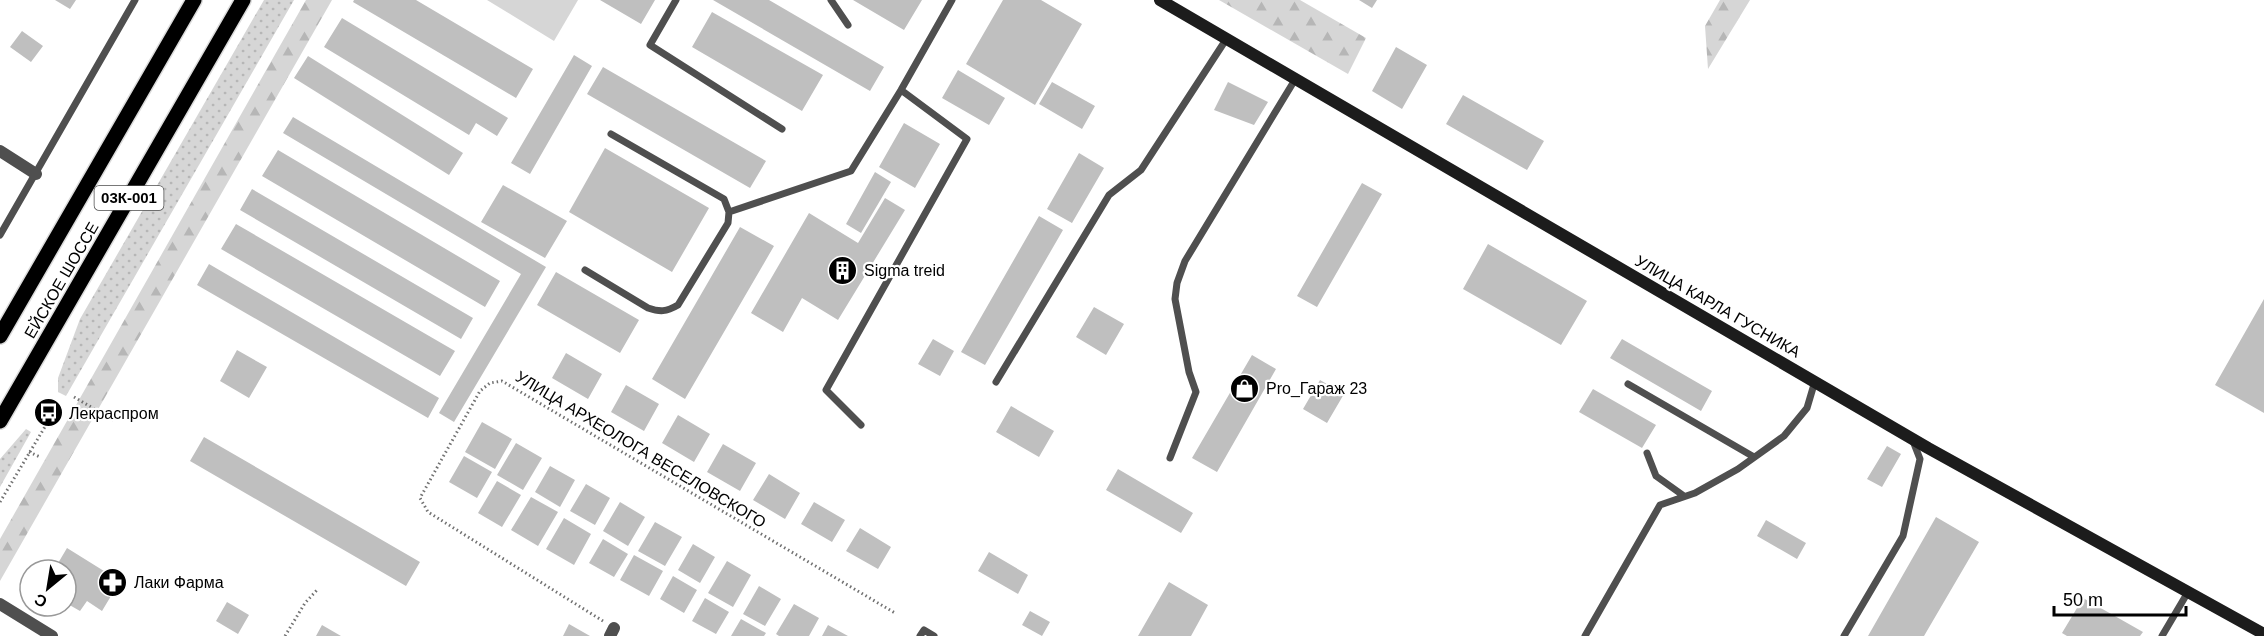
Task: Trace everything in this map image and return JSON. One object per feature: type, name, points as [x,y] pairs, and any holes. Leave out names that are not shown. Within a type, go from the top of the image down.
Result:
[{"type":"main road","name":"ЕЙСКОЕ ШОССЕ","points":[[0,336],[194,0]]},
{"type":"main road","name":"ЕЙСКОЕ ШОССЕ","points":[[0,422],[243,0]]},
{"type":"street","name":"УЛИЦА КАРЛА ГУСНИКА","points":[[1160,0],[1912,439],[2264,634]]},
{"type":"street","points":[[0,151],[36,174]]},
{"type":"street","points":[[0,604],[52,636]]},
{"type":"lane","points":[[0,235],[135,0]]},
{"type":"lane","points":[[676,0],[650,45],[782,129]]},
{"type":"lane","points":[[831,0],[848,25]]},
{"type":"lane","points":[[729,212],[851,171],[901,90],[952,0]]},
{"type":"lane","points":[[996,382],[1109,195],[1141,170],[1227,38]]},
{"type":"lane","points":[[1170,458],[1196,392],[1175,299],[1177,283],[1185,261],[1296,78]]},
{"type":"lane","points":[[861,425],[826,390],[967,139],[901,90]]},
{"type":"lane","points":[[585,270],[648,308],[659,312],[667,311],[678,305],[728,223],[729,212],[724,199],[611,134]]},
{"type":"lane","points":[[1585,636],[1660,505],[1695,493],[1738,469],[1784,436],[1807,408],[1815,381]]},
{"type":"lane","points":[[1628,384],[1754,457]]},
{"type":"lane","points":[[1844,636],[1903,536],[1920,459],[1912,439]]},
{"type":"lane","points":[[1647,453],[1656,476],[1684,496]]},
{"type":"lane","points":[[2162,636],[2188,592]]},
{"type":"lane","points":[[920,636],[924,630],[934,636]]},
{"type":"path","name":"УЛИЦА АРХЕОЛОГА ВЕСЕЛОВСКОГО","points":[[612,632],[428,512],[420,498],[480,391],[490,383],[502,381],[895,613]]},
{"type":"path","points":[[74,397],[113,420]]},
{"type":"path","points":[[0,502],[28,452],[52,416],[48,413]]},
{"type":"path","points":[[28,452],[40,457]]},
{"type":"path","points":[[285,636],[305,603],[317,590]]},
{"type":"green space","points":[[264,0],[294,0],[66,396],[58,392],[58,378],[80,319]]},
{"type":"green space","points":[[306,0],[332,0],[0,581],[0,539]]},
{"type":"green space","points":[[487,0],[578,0],[554,41]]},
{"type":"green space","points":[[1219,0],[1300,0],[1366,38],[1348,74]]},
{"type":"green space","points":[[1720,0],[1750,0],[1708,69],[1705,26]]},
{"type":"green space","points":[[26,429],[31,432],[0,487],[0,459]]},
{"type":"building","points":[[55,0],[76,0],[70,9]]},
{"type":"building","points":[[354,0],[416,0],[533,69],[516,98],[353,2]]},
{"type":"building","points":[[600,0],[655,0],[641,24]]},
{"type":"building","points":[[713,0],[769,0],[884,67],[870,91]]},
{"type":"building","points":[[853,0],[922,0],[904,30]]},
{"type":"building","points":[[1003,0],[1041,0],[1082,24],[1035,105],[966,64]]},
{"type":"building","points":[[1359,0],[1377,0],[1372,8]]},
{"type":"building","points":[[712,12],[823,75],[802,111],[692,47]]},
{"type":"building","points":[[342,18],[508,118],[497,136],[476,123],[469,135],[324,47]]},
{"type":"building","points":[[22,31],[43,46],[31,62],[10,47]]},
{"type":"building","points":[[1396,47],[1427,65],[1402,109],[1372,91]]},
{"type":"building","points":[[574,55],[592,66],[530,174],[511,163]]},
{"type":"building","points":[[308,56],[463,153],[449,175],[294,78]]},
{"type":"building","points":[[603,67],[766,161],[750,188],[587,94]]},
{"type":"building","points":[[958,70],[1005,98],[989,125],[942,98]]},
{"type":"building","points":[[1052,82],[1095,106],[1082,129],[1039,104]]},
{"type":"building","points":[[1228,82],[1268,102],[1254,125],[1214,110]]},
{"type":"building","points":[[1463,95],[1544,141],[1527,170],[1446,124]]},
{"type":"building","points":[[293,117],[546,267],[454,422],[439,413],[521,274],[283,133]]},
{"type":"building","points":[[904,123],[940,144],[915,188],[879,167]]},
{"type":"building","points":[[605,148],[709,208],[672,272],[569,212]]},
{"type":"building","points":[[278,150],[500,281],[485,307],[262,176]]},
{"type":"building","points":[[1079,153],[1104,168],[1072,223],[1047,209]]},
{"type":"building","points":[[875,172],[891,182],[861,233],[846,224]]},
{"type":"building","points":[[1362,183],[1382,194],[1317,307],[1297,296]]},
{"type":"building","points":[[503,185],[567,221],[545,258],[481,222]]},
{"type":"building","points":[[252,189],[473,318],[461,339],[240,210]]},
{"type":"building","points":[[885,198],[905,210],[838,320],[802,298],[783,332],[751,313],[809,213],[858,243]]},
{"type":"building","points":[[1039,216],[1063,230],[985,365],[961,352]]},
{"type":"building","points":[[236,224],[455,351],[440,376],[221,249]]},
{"type":"building","points":[[740,227],[774,246],[685,399],[652,379]]},
{"type":"building","points":[[1488,244],[1587,301],[1561,345],[1463,289]]},
{"type":"building","points":[[209,264],[439,398],[428,418],[197,285]]},
{"type":"building","points":[[556,272],[639,320],[620,353],[537,305]]},
{"type":"building","points":[[2264,299],[2264,413],[2215,385]]},
{"type":"building","points":[[1094,307],[1124,324],[1106,355],[1076,337]]},
{"type":"building","points":[[933,339],[954,351],[940,376],[918,364]]},
{"type":"building","points":[[1622,339],[1712,391],[1701,411],[1610,358]]},
{"type":"building","points":[[237,350],[267,367],[249,398],[220,381]]},
{"type":"building","points":[[566,353],[602,374],[588,399],[552,378]]},
{"type":"building","points":[[1252,355],[1276,369],[1217,472],[1192,458]]},
{"type":"building","points":[[1320,380],[1344,394],[1327,423],[1303,409]]},
{"type":"building","points":[[626,385],[659,404],[644,431],[611,412]]},
{"type":"building","points":[[1593,389],[1656,425],[1642,448],[1579,412]]},
{"type":"building","points":[[1011,406],[1054,431],[1039,457],[996,432]]},
{"type":"building","points":[[678,415],[710,434],[694,462],[662,443]]},
{"type":"building","points":[[482,422],[512,439],[495,469],[465,452]]},
{"type":"building","points":[[204,437],[420,562],[406,586],[190,461]]},
{"type":"building","points":[[516,443],[542,458],[523,490],[497,475]]},
{"type":"building","points":[[723,444],[756,463],[740,491],[707,472]]},
{"type":"building","points":[[1887,446],[1901,454],[1882,487],[1867,479]]},
{"type":"building","points":[[464,456],[492,472],[477,498],[449,482]]},
{"type":"building","points":[[550,466],[575,480],[560,507],[535,492]]},
{"type":"building","points":[[1118,469],[1193,513],[1181,533],[1106,490]]},
{"type":"building","points":[[769,474],[800,493],[785,519],[753,500]]},
{"type":"building","points":[[497,481],[521,495],[502,527],[478,513]]},
{"type":"building","points":[[586,484],[610,498],[595,525],[570,511]]},
{"type":"building","points":[[531,497],[558,512],[538,546],[511,530]]},
{"type":"building","points":[[620,502],[645,517],[628,546],[603,531]]},
{"type":"building","points":[[814,502],[845,520],[832,542],[801,524]]},
{"type":"building","points":[[1936,517],[1979,542],[1924,636],[1868,636]]},
{"type":"building","points":[[564,518],[591,534],[574,565],[546,549]]},
{"type":"building","points":[[1766,520],[1806,543],[1797,559],[1757,536]]},
{"type":"building","points":[[655,522],[682,537],[665,566],[638,551]]},
{"type":"building","points":[[860,528],[891,547],[878,569],[846,551]]},
{"type":"building","points":[[603,539],[628,554],[614,577],[589,563]]},
{"type":"building","points":[[693,544],[715,557],[700,583],[678,570]]},
{"type":"building","points":[[67,548],[120,581],[102,611],[87,601],[80,611],[78,610],[78,558],[61,558]]},
{"type":"building","points":[[989,552],[1028,575],[1018,594],[978,571]]},
{"type":"building","points":[[634,555],[663,571],[649,596],[620,580]]},
{"type":"building","points":[[727,561],[751,575],[733,607],[708,593]]},
{"type":"building","points":[[673,576],[697,590],[684,613],[660,599]]},
{"type":"building","points":[[1169,582],[1208,605],[1191,636],[1138,636]]},
{"type":"building","points":[[759,586],[781,599],[765,626],[743,614]]},
{"type":"building","points":[[705,598],[729,612],[716,634],[692,621]]},
{"type":"building","points":[[2083,598],[2143,632],[2140,636],[2067,636],[2062,633]]},
{"type":"building","points":[[227,602],[249,615],[238,634],[216,621]]},
{"type":"building","points":[[794,604],[819,618],[809,636],[779,636],[776,634]]},
{"type":"building","points":[[1030,611],[1050,622],[1042,636],[1022,625]]},
{"type":"building","points":[[741,619],[766,633],[764,636],[731,636]]},
{"type":"building","points":[[569,624],[590,636],[563,636]]},
{"type":"building","points":[[322,625],[341,636],[316,636]]},
{"type":"building","points":[[828,625],[848,636],[822,636]]},
{"type":"place","name":"Sigma treid","points":[[843,270]]},
{"type":"place","name":"Pro_Гараж 23","points":[[1245,388]]},
{"type":"place","name":"Лекраспром","points":[[48,413]]},
{"type":"place","name":"Лаки Фарма","points":[[113,582]]}]
